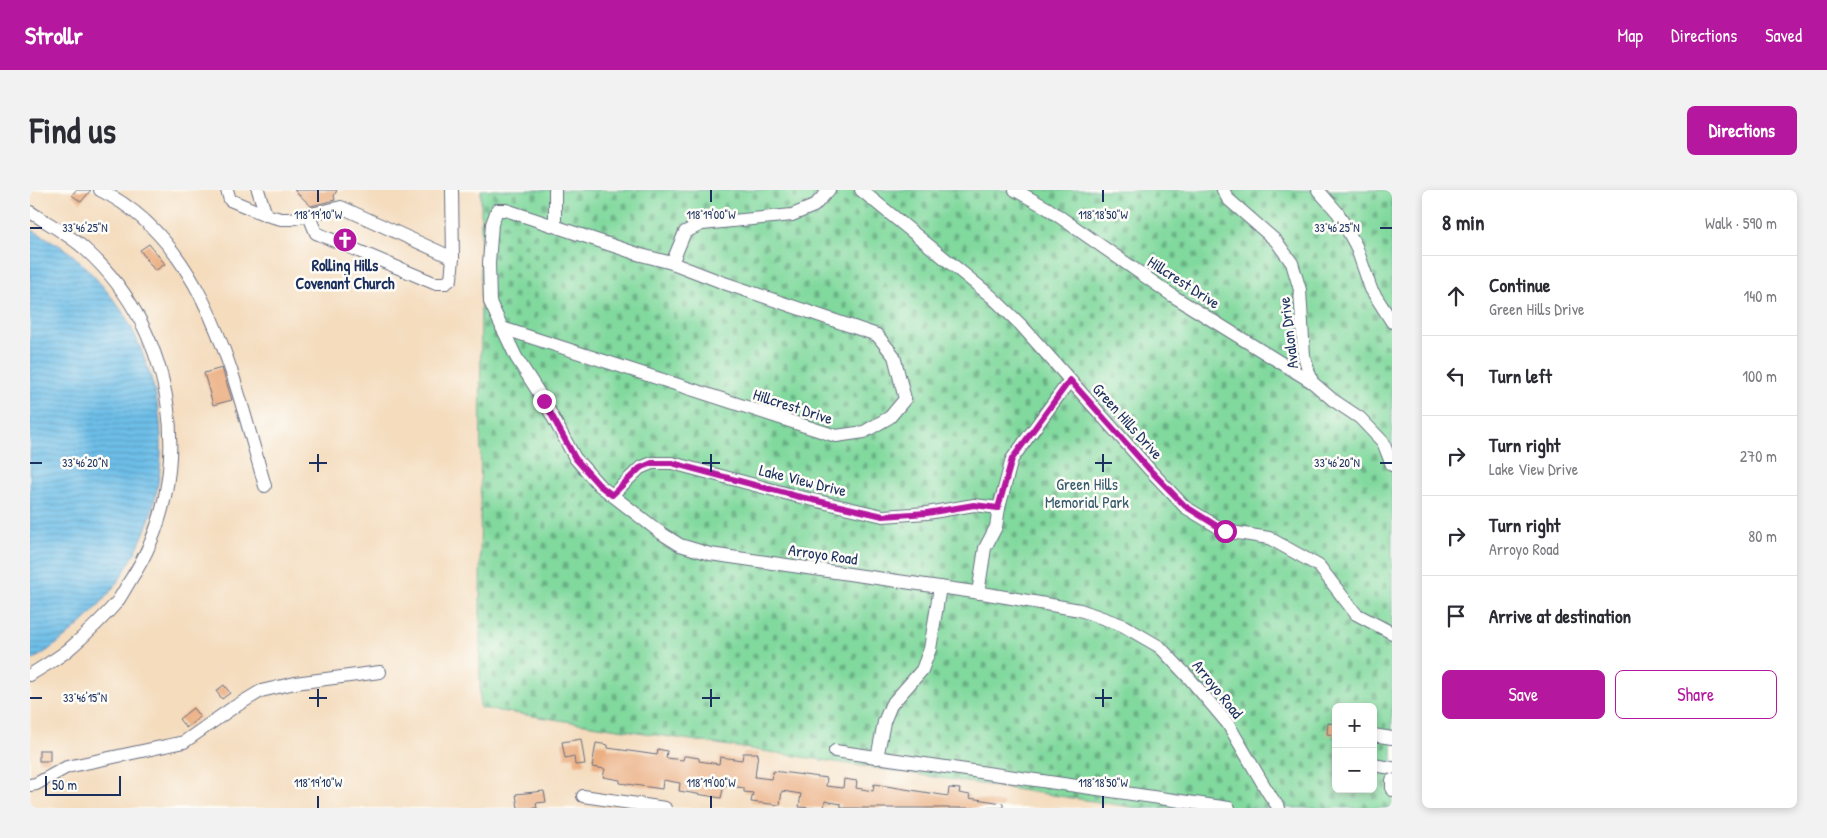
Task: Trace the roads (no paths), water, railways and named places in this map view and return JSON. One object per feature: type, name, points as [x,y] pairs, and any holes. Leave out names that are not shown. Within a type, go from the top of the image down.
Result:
[{"type":"street","points":[[100,190],[128,205],[152,227],[180,259],[215,326],[230,366],[265,486]]},
{"type":"street","points":[[227,190],[230,200],[281,219],[310,216],[341,207],[453,258]]},
{"type":"street","points":[[258,190],[266,214]]},
{"type":"street","points":[[310,216],[316,233],[434,283],[446,283],[451,279],[453,258],[452,190]]},
{"type":"street","points":[[555,190],[555,226]]},
{"type":"street","points":[[672,263],[684,232],[702,224],[792,215],[814,206],[829,190]]},
{"type":"street","name":"Green Hills Drive","points":[[861,190],[992,298],[1021,325],[1150,470],[1185,506],[1225,531],[1269,538],[1319,566],[1356,614],[1390,635]]},
{"type":"street","name":"Hillcrest Drive","points":[[1015,190],[1047,208],[1173,296],[1312,382]]},
{"type":"street","name":"Avalon Drive","points":[[1223,190],[1228,199],[1276,241],[1292,264],[1300,290],[1304,356],[1312,382],[1333,400],[1360,418],[1383,442],[1392,465]]},
{"type":"street","points":[[1318,190],[1338,213],[1356,246],[1371,289],[1390,315]]},
{"type":"street","name":"Hillcrest Drive","points":[[496,210],[506,210],[641,255],[672,263],[724,283],[876,335],[894,356],[905,399],[890,417],[864,432],[836,436],[502,328]]},
{"type":"street","name":"Arroyo Road","points":[[496,210],[492,224],[489,264],[490,302],[516,357],[544,401],[575,458],[599,485],[653,527],[680,545],[710,554],[940,587],[1080,610],[1122,625],[1160,647],[1228,724],[1268,794],[1279,808]]},
{"type":"street","points":[[30,212],[86,250],[113,279],[133,306],[160,370],[168,402],[171,452],[167,488],[159,524],[141,564],[117,601],[68,650],[30,675]]},
{"type":"street","points":[[978,593],[985,548],[996,527],[998,508],[1012,459],[1070,380]]},
{"type":"street","name":"Lake View Drive","points":[[612,495],[640,468],[652,463],[672,463],[804,498],[883,516],[927,513],[974,505],[998,508]]},
{"type":"street","points":[[877,758],[884,722],[891,705],[922,670],[930,649],[940,587]]},
{"type":"street","points":[[30,785],[36,784],[67,767],[184,742],[231,708],[261,691],[295,683],[380,672]]},
{"type":"street","points":[[1377,736],[1392,738]]},
{"type":"street","points":[[834,751],[1229,808]]},
{"type":"street","points":[[1377,766],[1392,768]]},
{"type":"street","points":[[1392,780],[1392,790]]},
{"type":"street","points":[[584,796],[665,808]]},
{"type":"water","points":[[30,229],[75,257],[111,296],[122,311],[146,363],[156,399],[161,435],[160,471],[153,506],[141,540],[124,572],[102,601],[76,628],[60,642],[30,661]]},
{"type":"place","name":"Rolling Hills Covenant Church","points":[[345,240]]},
{"type":"park label","name":"Green Hills Memorial Park","points":[[1087,493]]}]
